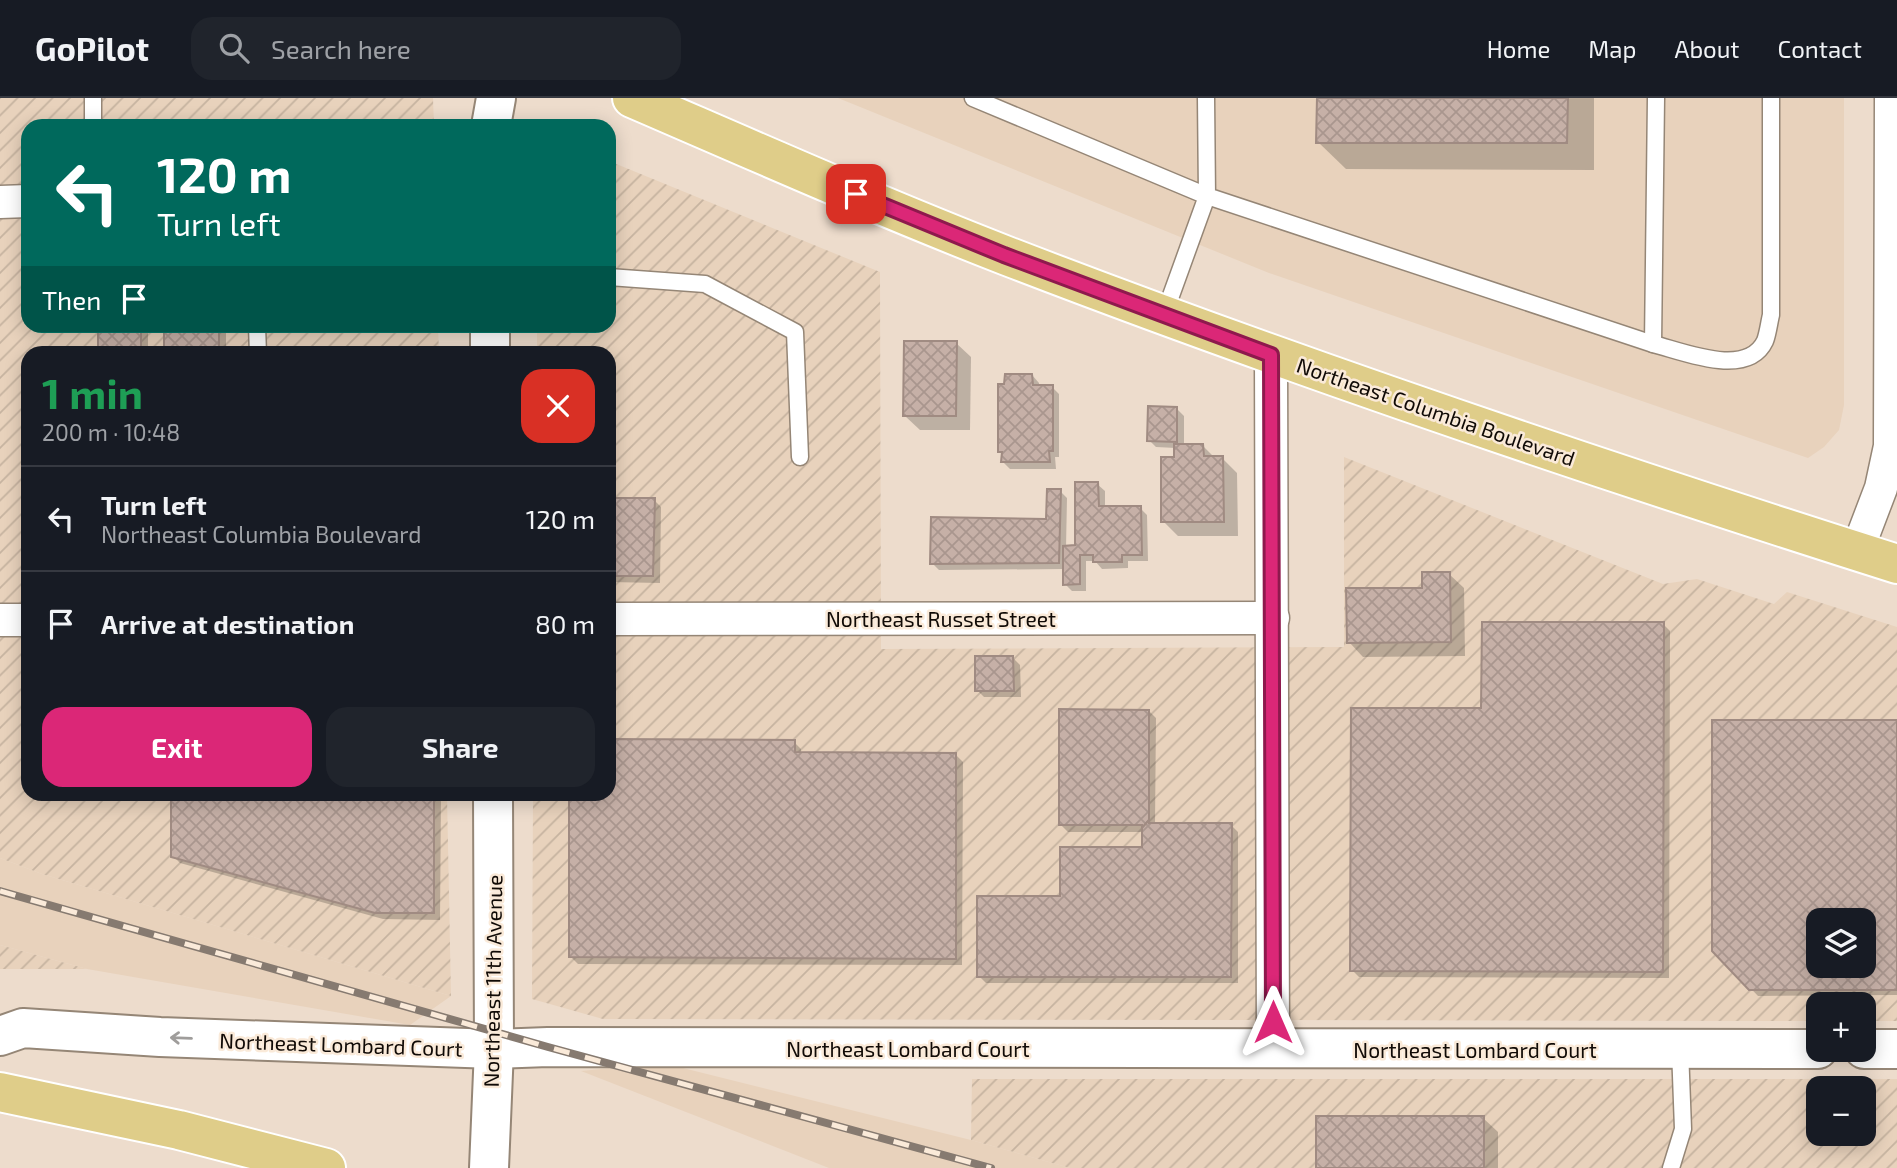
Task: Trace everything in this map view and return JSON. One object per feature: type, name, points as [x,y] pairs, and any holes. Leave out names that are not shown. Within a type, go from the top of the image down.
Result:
[{"type":"main road","name":"Northeast Columbia Boulevard","points":[[632,98],[868,200],[1004,255],[1271,355],[1467,423],[1897,564]]},
{"type":"main road","points":[[0,1092],[179,1130],[326,1168]]},
{"type":"street","points":[[492,119],[496,98]]},
{"type":"street","points":[[1857,551],[1881,488],[1890,446],[1894,266],[1891,98]]},
{"type":"street","points":[[0,202],[21,201]]},
{"type":"street","points":[[1271,355],[1273,1049]]},
{"type":"street","name":"Northeast Russet Street","points":[[616,619],[1273,618]]},
{"type":"street","points":[[0,620],[21,620]]},
{"type":"street","name":"Northeast 11th Avenue","points":[[489,1168],[494,1049],[493,801]]},
{"type":"street","name":"Northeast Lombard Court","points":[[0,1036],[23,1028],[160,1037],[494,1049],[1806,1049]]},
{"type":"street","points":[[1876,1049],[1897,1049]]},
{"type":"lane","points":[[93,98],[93,119]]},
{"type":"lane","points":[[972,98],[1207,196],[1653,344],[1716,360],[1744,360],[1764,344],[1772,315],[1772,98]]},
{"type":"lane","points":[[1164,315],[1207,196],[1206,98]]},
{"type":"lane","points":[[1653,344],[1656,98]]},
{"type":"lane","points":[[616,278],[705,284],[795,332],[800,457]]},
{"type":"lane","points":[[1671,1168],[1683,1129],[1681,1049]]},
{"type":"shaded area","points":[[0,98],[433,98],[434,119],[21,119],[21,333],[438,333],[439,346],[21,346],[21,801],[447,801],[451,996],[42,874],[0,858]]},
{"type":"shaded area","points":[[838,98],[1844,98],[1844,405],[1839,430],[1824,447],[1808,458],[1269,273]]},
{"type":"shaded area","points":[[616,164],[880,272],[881,649],[1344,647],[1344,457],[1663,584],[1697,579],[1774,604],[1787,592],[1897,627],[1897,1021],[1876,1021],[1876,992],[1806,992],[1806,1021],[603,1019],[532,999],[533,801],[616,801],[616,346],[537,346],[537,333],[616,333]]},
{"type":"shaded area","points":[[0,858],[42,874],[451,996],[410,1025],[87,969],[0,945]]},
{"type":"shaded area","points":[[0,945],[87,969],[0,969]]},
{"type":"shaded area","points":[[663,1063],[971,1140],[1070,1168],[829,1168],[581,1071]]},
{"type":"shaded area","points":[[972,1079],[1806,1079],[1806,1146],[1876,1146],[1876,1079],[1897,1079],[1897,1168],[1070,1168],[971,1140]]},
{"type":"building","points":[[1317,98],[1568,98],[1567,143],[1316,143]]},
{"type":"building","points":[[98,333],[141,333],[141,346],[98,346]]},
{"type":"building","points":[[164,333],[219,333],[219,346],[164,346]]},
{"type":"building","points":[[904,341],[957,341],[956,416],[903,416]]},
{"type":"building","points":[[1005,374],[1032,374],[1033,385],[1053,385],[1053,451],[1049,451],[1050,462],[1001,462],[1002,452],[998,452],[998,384],[1004,384]]},
{"type":"building","points":[[1148,406],[1177,407],[1177,442],[1147,441]]},
{"type":"building","points":[[1174,444],[1203,444],[1204,456],[1223,456],[1224,522],[1161,522],[1161,457],[1174,457]]},
{"type":"building","points":[[1075,482],[1098,482],[1099,506],[1141,506],[1142,555],[1122,555],[1122,562],[1093,562],[1093,555],[1080,555],[1080,584],[1063,585],[1063,546],[1075,545]]},
{"type":"building","points":[[1047,489],[1061,489],[1059,563],[930,564],[931,517],[1046,519]]},
{"type":"building","points":[[616,498],[655,498],[653,576],[616,576]]},
{"type":"building","points":[[1422,572],[1450,572],[1451,642],[1347,643],[1346,588],[1422,588]]},
{"type":"building","points":[[1482,622],[1664,622],[1663,972],[1350,971],[1351,708],[1481,708]]},
{"type":"building","points":[[975,656],[1013,656],[1014,691],[975,691]]},
{"type":"building","points":[[1059,709],[1149,710],[1149,820],[1142,828],[1142,825],[1059,825]]},
{"type":"building","points":[[1712,720],[1897,720],[1897,990],[1749,990],[1712,951]]},
{"type":"building","points":[[616,739],[795,740],[795,752],[956,753],[956,959],[569,957],[569,801],[616,801]]},
{"type":"building","points":[[171,801],[434,801],[434,913],[375,913],[171,857]]},
{"type":"building","points":[[1149,820],[1149,823],[1232,823],[1231,977],[977,977],[977,896],[1060,896],[1060,847],[1142,847],[1142,828]]},
{"type":"building","points":[[1316,1116],[1484,1116],[1484,1168],[1316,1168]]},
{"type":"railway","points":[[0,891],[548,1047],[991,1168]]},
{"type":"route","points":[[856,194],[1004,255],[1271,355],[1273,1022]]}]
